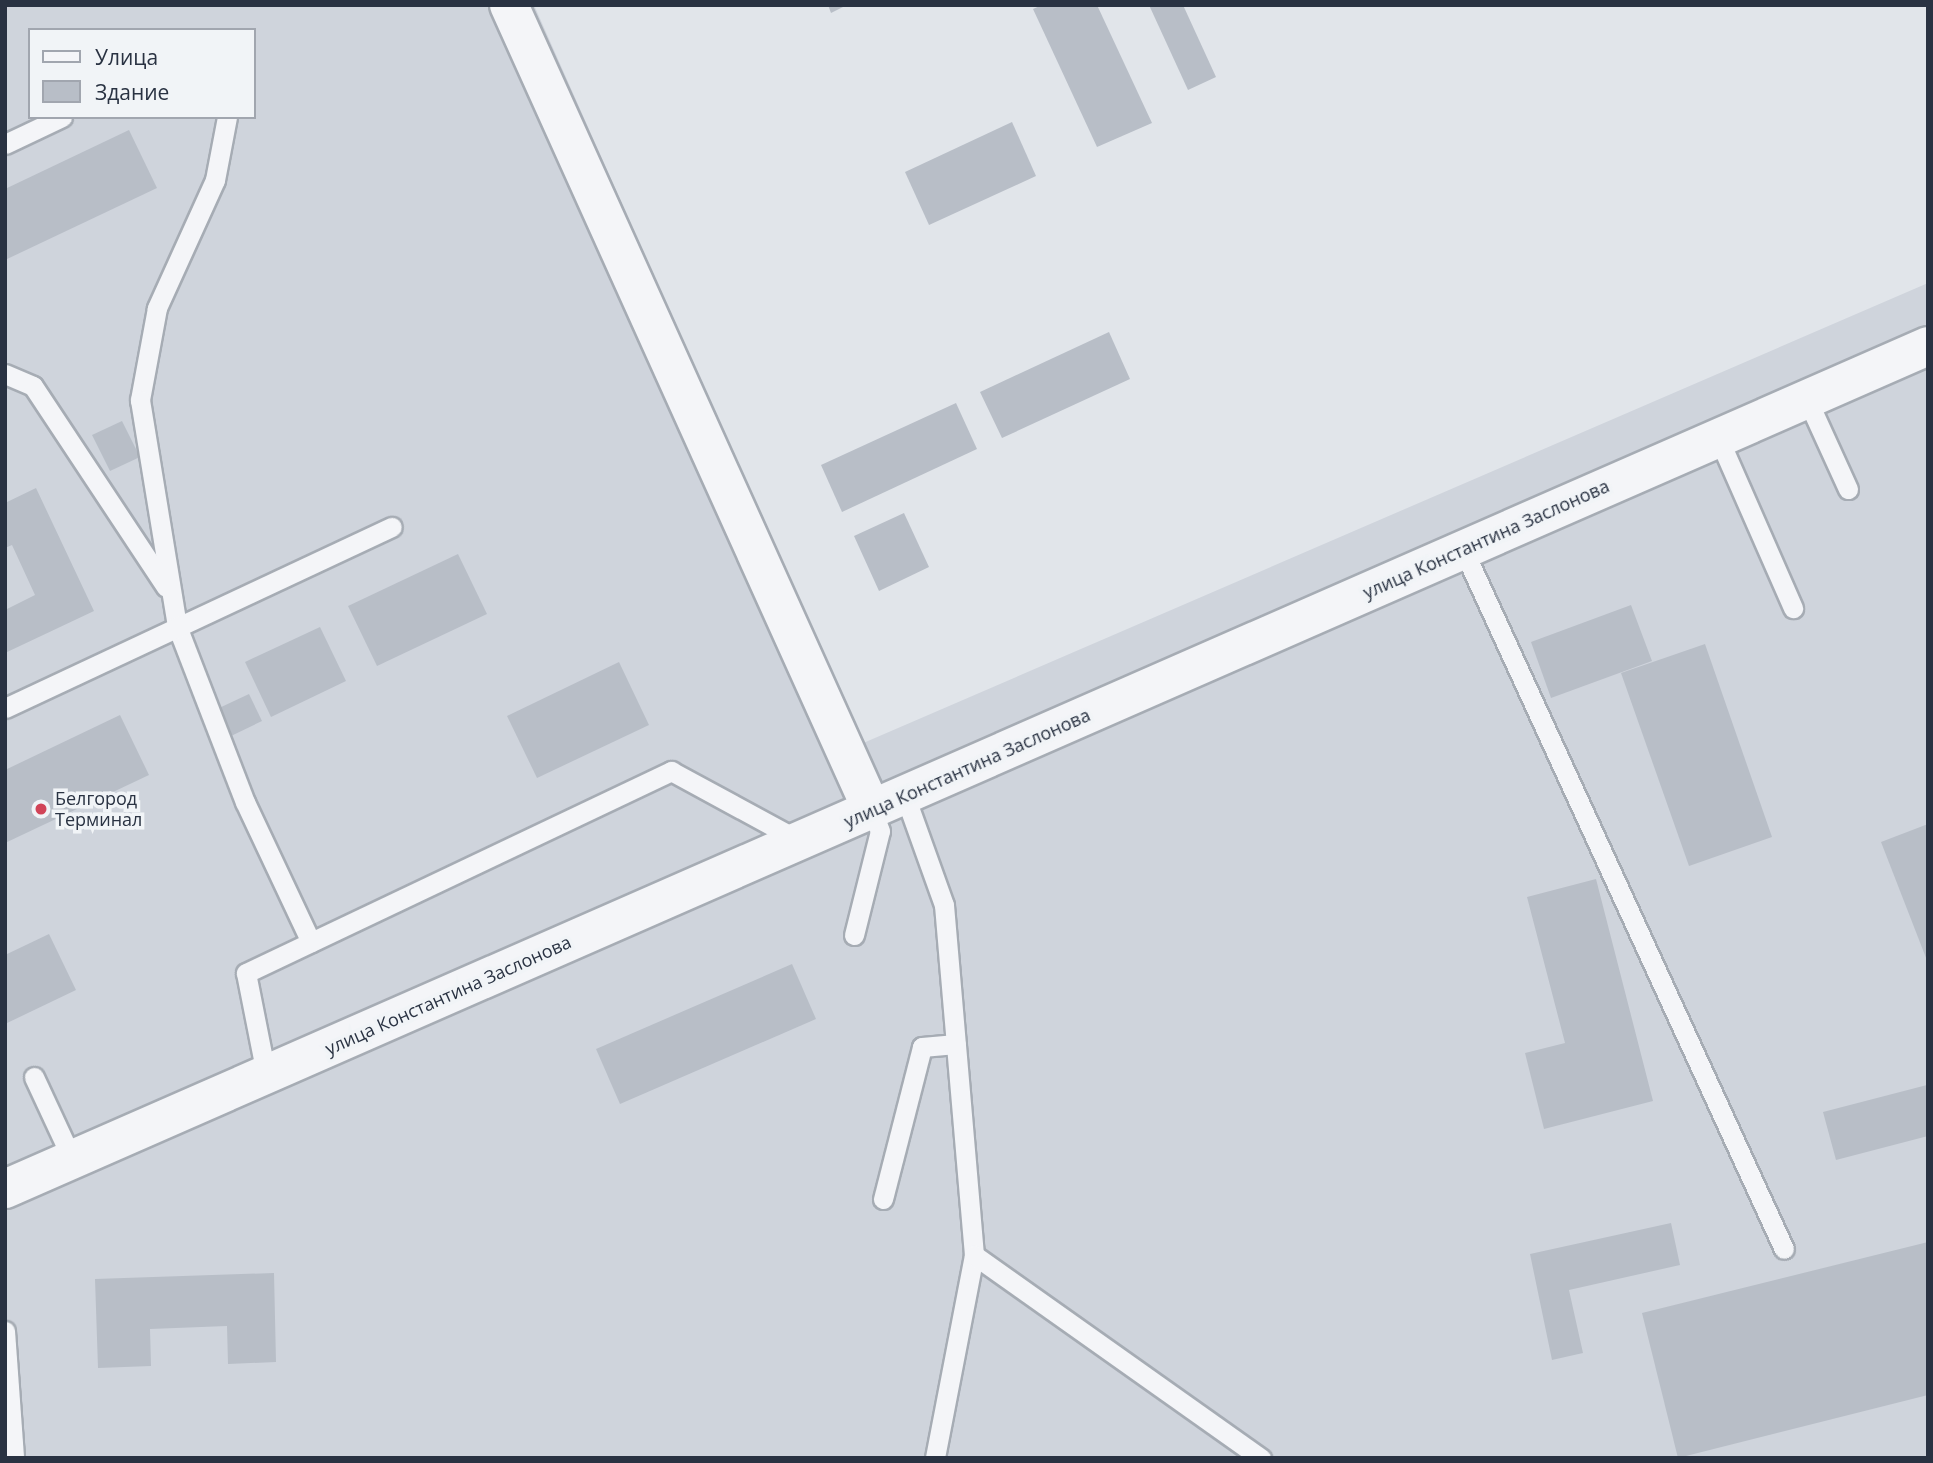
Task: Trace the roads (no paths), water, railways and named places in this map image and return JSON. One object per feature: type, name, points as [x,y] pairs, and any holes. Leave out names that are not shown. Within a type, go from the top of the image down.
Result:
[{"type":"street","points":[[509,5],[888,803]]},
{"type":"street","name":"улица Константина Заслонова","points":[[5,1189],[888,803],[1462,547],[1928,346]]},
{"type":"lane","points":[[5,144],[58,119]]},
{"type":"lane","points":[[226,119],[215,180],[157,308],[140,400],[169,591],[177,626],[245,802],[311,942]]},
{"type":"lane","points":[[5,374],[33,386],[169,591]]},
{"type":"lane","points":[[1807,399],[1848,489]]},
{"type":"lane","points":[[1718,437],[1793,608]]},
{"type":"lane","points":[[5,708],[392,527]]},
{"type":"lane","points":[[1462,547],[1784,1249]]},
{"type":"lane","points":[[266,1074],[246,973],[671,771],[801,841]]},
{"type":"lane","points":[[854,935],[888,803]]},
{"type":"lane","points":[[888,803],[944,905],[974,1255],[935,1458]]},
{"type":"lane","points":[[883,1199],[922,1046],[956,1044]]},
{"type":"lane","points":[[34,1077],[72,1159]]},
{"type":"lane","points":[[974,1255],[1261,1458]]},
{"type":"lane","points":[[5,1332],[13,1458]]},
{"type":"place","name":"Белгород Терминал","points":[[41,809]]}]
